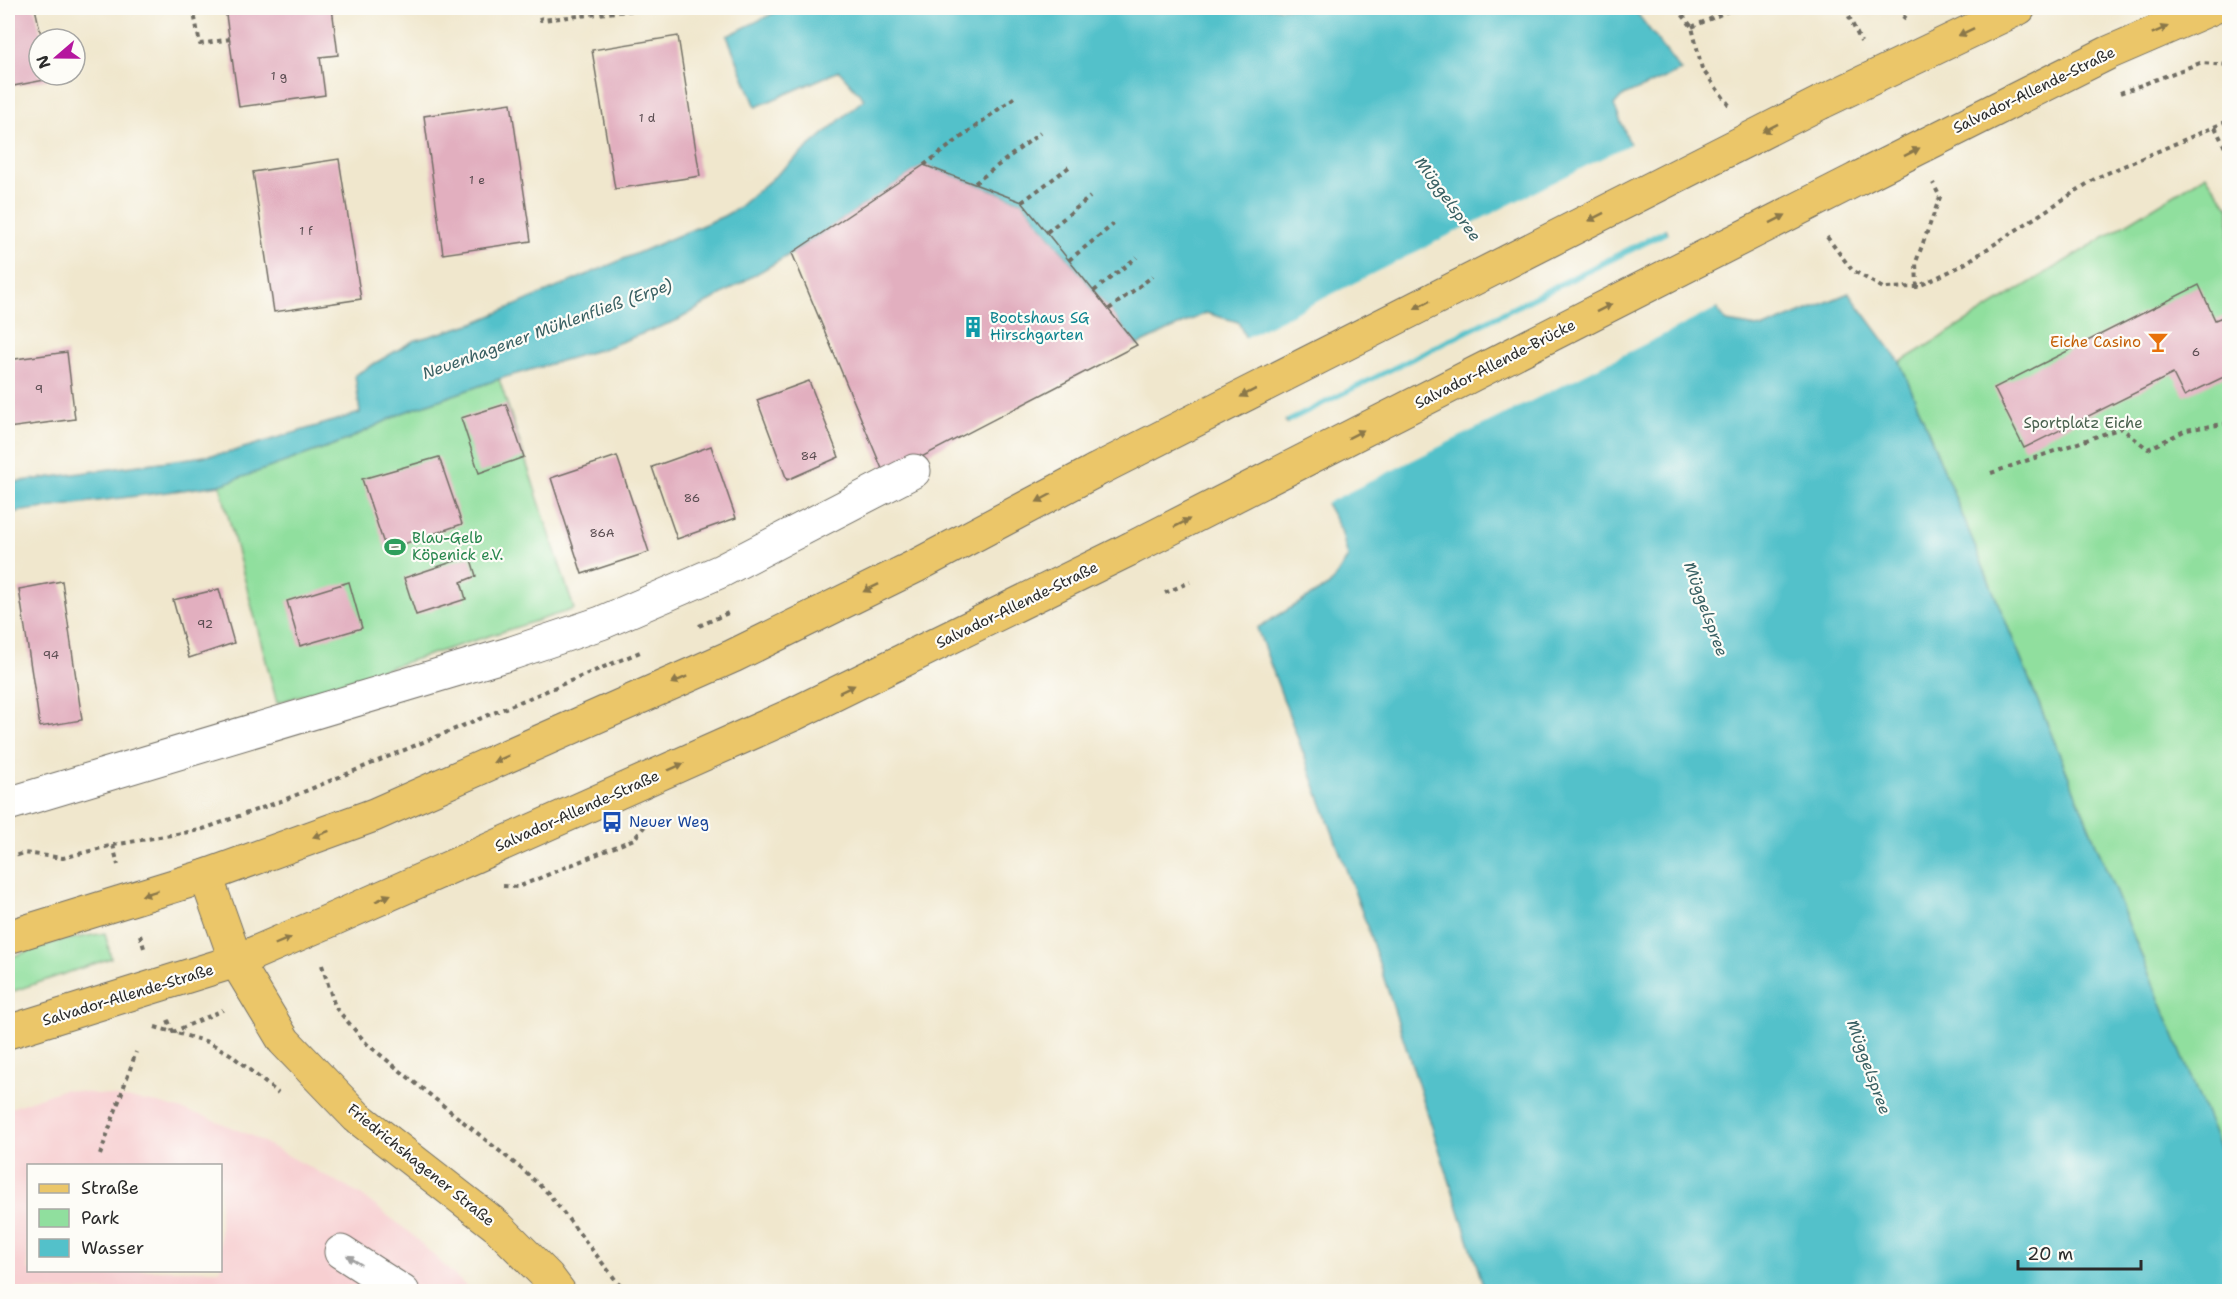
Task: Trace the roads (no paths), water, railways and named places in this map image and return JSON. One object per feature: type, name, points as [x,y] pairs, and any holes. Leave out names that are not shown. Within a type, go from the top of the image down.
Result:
[{"type":"main road","points":[[8,937],[206,876],[374,815],[722,661],[916,566],[1095,471],[1822,102],[2019,8]]},
{"type":"main road","name":"Salvador-Allende-Straße","points":[[1859,178],[2108,53],[2212,8]]},
{"type":"main road","name":"Salvador-Allende-Brücke","points":[[1130,549],[1859,178]]},
{"type":"main road","name":"Salvador-Allende-Straße","points":[[8,1032],[236,961],[329,921],[794,714],[1130,549]]},
{"type":"main road","name":"Friedrichshagener Straße","points":[[206,876],[236,961],[284,1041],[357,1117],[497,1226],[547,1276],[559,1292]]},
{"type":"street","points":[[8,804],[502,656],[601,624],[722,571],[914,471]]},
{"type":"street","points":[[341,1252],[403,1292]]},
{"type":"water","points":[[784,8],[1633,8],[1681,71],[1621,97],[1614,105],[1634,154],[1602,172],[1630,229],[1657,215],[1675,245],[1650,256],[1682,317],[1711,302],[1727,322],[1764,328],[1849,293],[1900,362],[2229,1171],[2229,1291],[1485,1291],[1366,923],[1257,628],[1331,584],[1348,557],[1341,530],[1318,489],[1238,322],[1206,313],[1137,345],[1022,202],[924,165],[792,253],[678,320],[605,348],[499,379],[402,413],[347,440],[220,485],[8,513],[8,483],[227,453],[360,413],[355,375],[413,341],[474,323],[738,208],[864,99],[839,71],[756,107],[727,36]]},
{"type":"place","name":"Bootshaus SG Hirschgarten","points":[[973,327]]},
{"type":"place","name":"Eiche Casino","points":[[2158,342]]},
{"type":"place","name":"Blau-Gelb Köpenick e.V.","points":[[395,547]]},
{"type":"place","name":"Neuer Weg","points":[[612,822]]},
{"type":"water label","name":"Müggelspree","points":[[1448,199]]},
{"type":"water label","name":"Neuenhagener Mühlenfließ (Erpe)","points":[[547,329]]},
{"type":"water label","name":"Müggelspree","points":[[1706,609]]},
{"type":"water label","name":"Müggelspree","points":[[1869,1067]]},
{"type":"park label","name":"Sportplatz Eiche","points":[[2083,423]]}]
